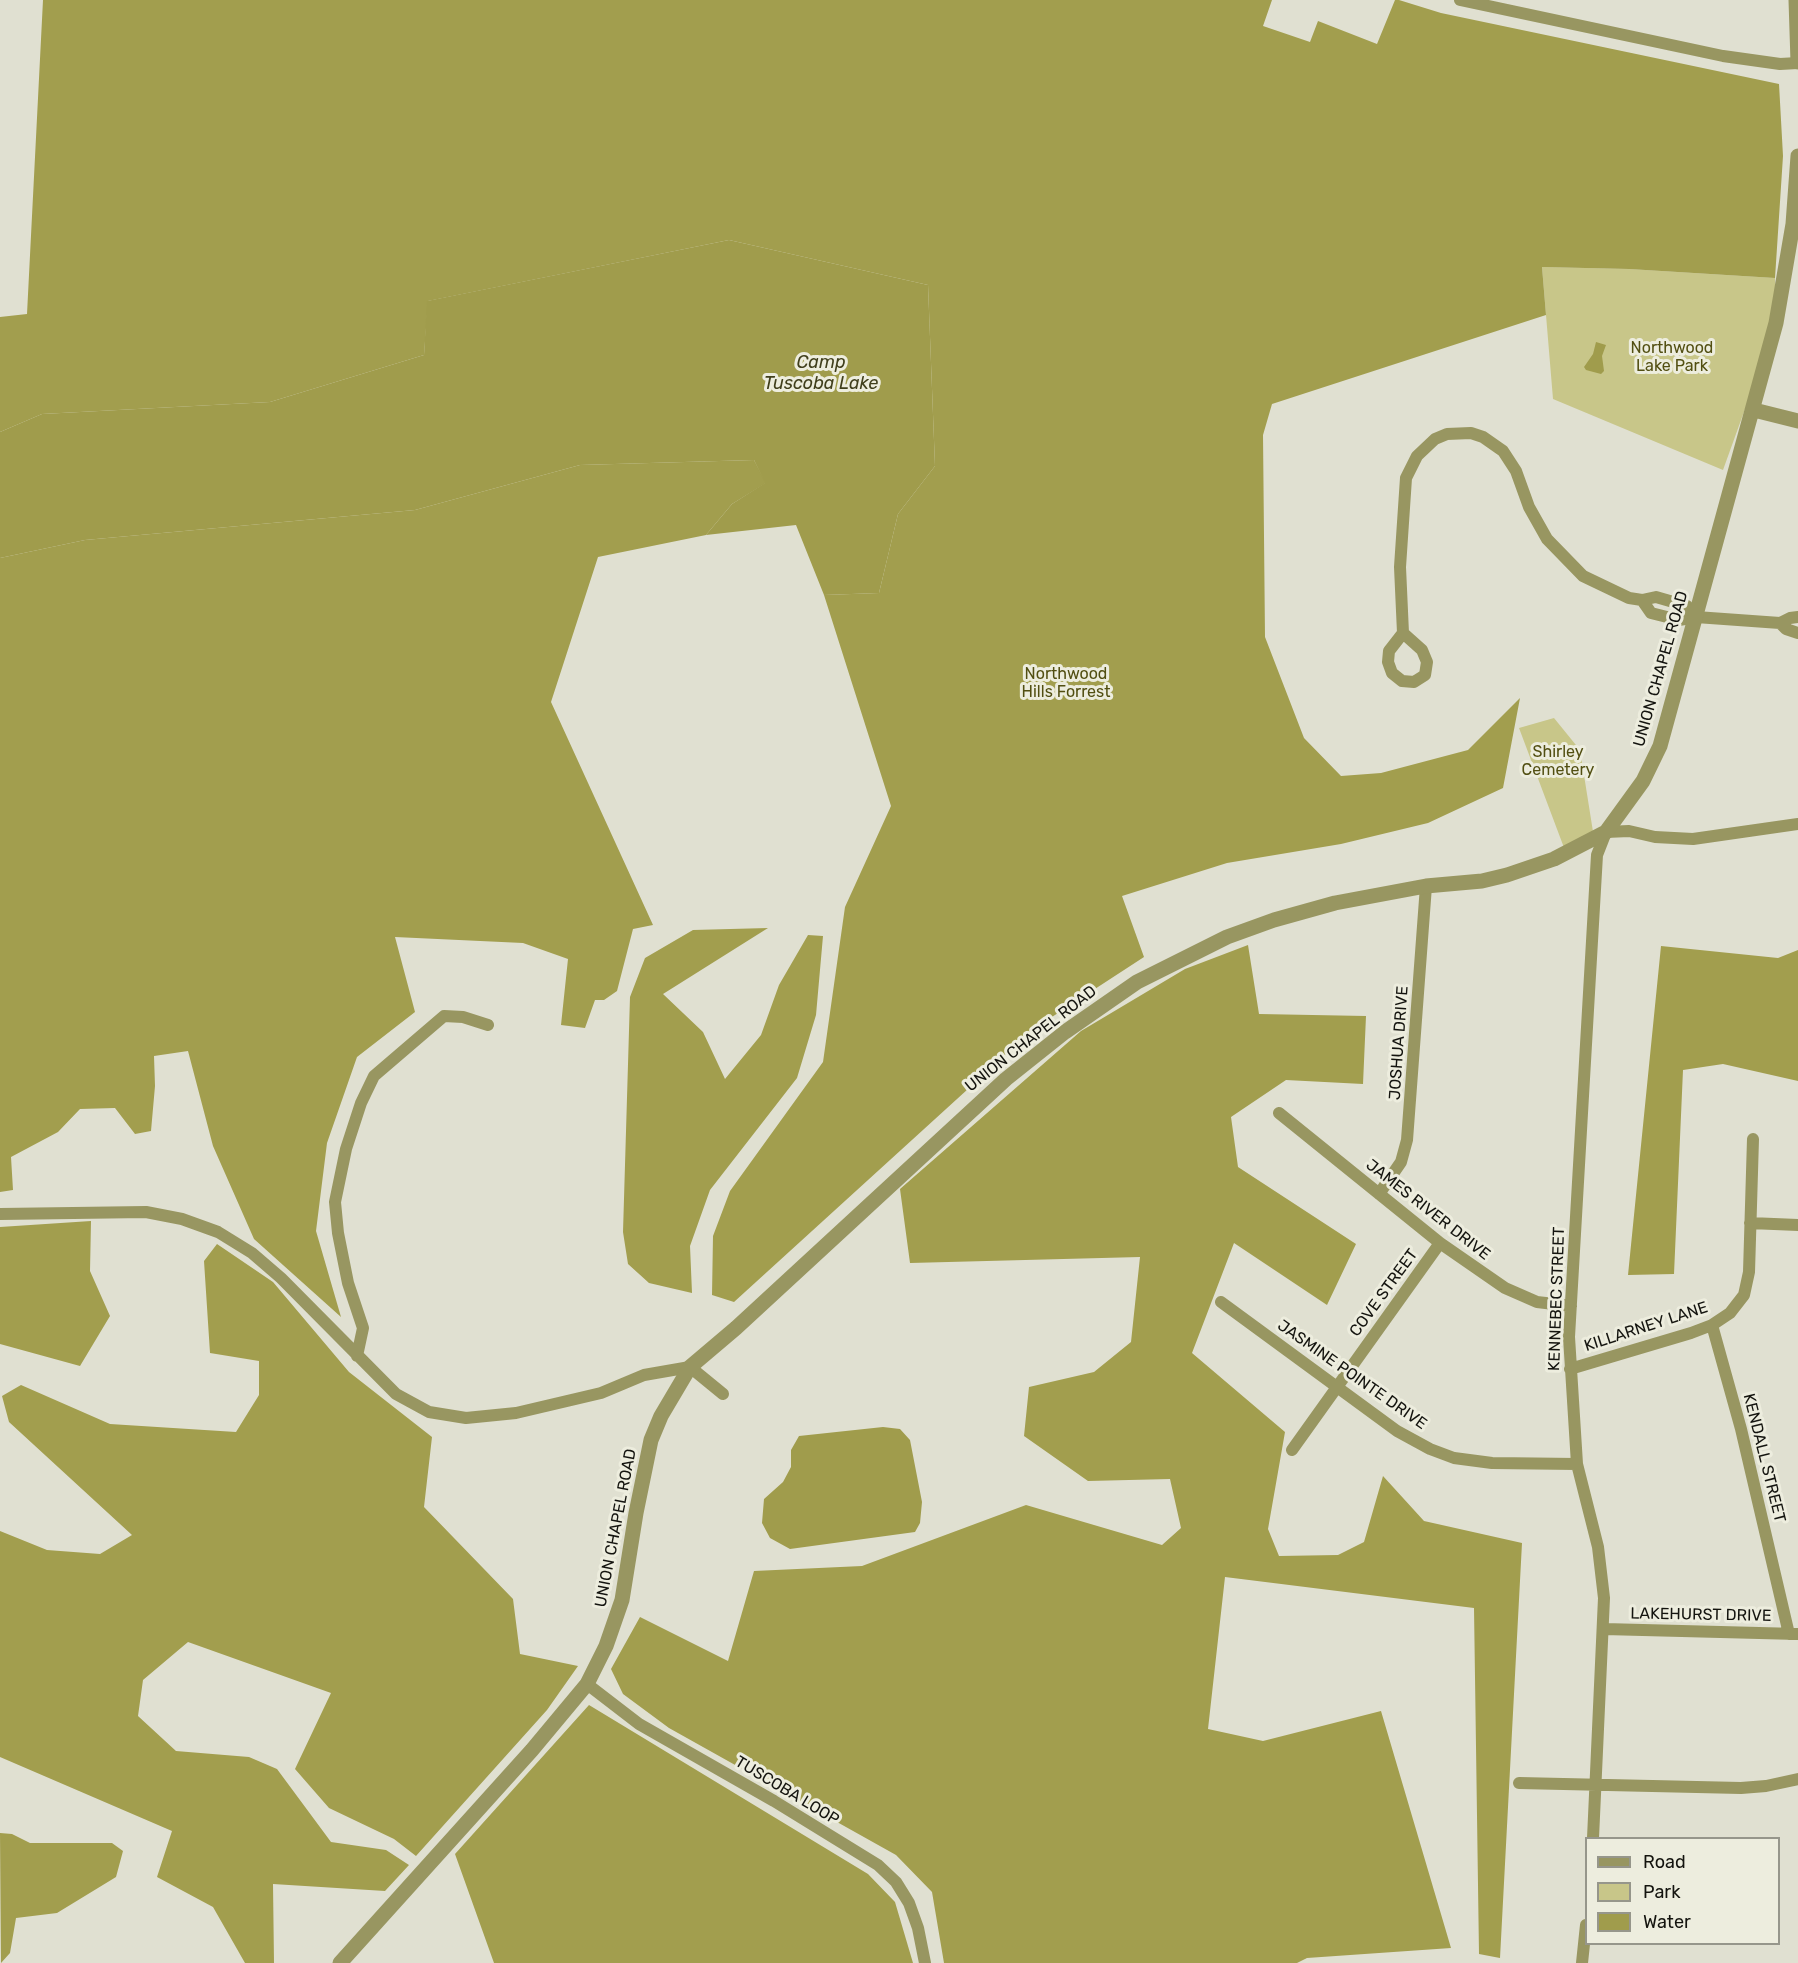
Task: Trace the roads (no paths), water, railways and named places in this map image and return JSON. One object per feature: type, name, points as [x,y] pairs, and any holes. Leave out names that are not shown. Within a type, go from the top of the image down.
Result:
[{"type":"street","points":[[1460,0],[1723,56],[1780,64],[1798,63],[1796,0]]},
{"type":"street","name":"UNION CHAPEL ROAD","points":[[340,1963],[532,1750],[587,1684],[606,1646],[622,1600],[651,1440],[661,1416],[690,1367],[736,1328],[1005,1079],[1065,1032],[1129,988],[1181,958],[1274,920],[1335,903],[1426,886],[1482,881],[1507,875],[1554,859],[1606,832],[1643,781],[1660,746],[1754,410],[1783,290],[1793,224],[1798,156]]},
{"type":"street","points":[[1754,410],[1798,422]]},
{"type":"street","points":[[1403,633],[1400,567],[1406,478],[1417,456],[1435,439],[1447,434],[1471,433],[1494,442],[1516,471],[1534,518],[1564,559],[1593,583],[1617,595],[1642,600],[1651,613],[1679,620],[1696,617],[1780,622],[1798,617]]},
{"type":"street","points":[[1780,622],[1786,629],[1798,633]]},
{"type":"street","points":[[1606,832],[1629,831],[1655,837],[1693,839],[1798,824]]},
{"type":"street","name":"KENNEBEC STREET","points":[[1593,1837],[1604,1598],[1598,1547],[1577,1464],[1569,1337],[1593,898],[1598,855],[1606,832]]},
{"type":"street","name":"JOSHUA DRIVE","points":[[1379,1194],[1401,1162],[1407,1140],[1426,886]]},
{"type":"street","points":[[357,1356],[363,1328],[348,1283],[338,1233],[335,1202],[346,1149],[361,1103],[374,1076],[444,1016],[463,1017],[488,1025]]},
{"type":"street","name":"JAMES RIVER DRIVE","points":[[1278,1113],[1440,1243],[1504,1288],[1526,1300],[1571,1306]]},
{"type":"street","name":"KILLARNEY LANE","points":[[1570,1369],[1712,1325],[1730,1313],[1744,1295],[1749,1272],[1753,1139]]},
{"type":"street","points":[[0,1214],[146,1212],[201,1224],[229,1238],[262,1260],[392,1390],[418,1407],[441,1415],[466,1418],[508,1414],[565,1404],[601,1393],[644,1375],[690,1367],[723,1394]]},
{"type":"street","points":[[1750,1223],[1798,1225]]},
{"type":"street","name":"COVE STREET","points":[[1292,1450],[1440,1243]]},
{"type":"street","name":"JASMINE POINTE DRIVE","points":[[1221,1302],[1407,1438],[1454,1458],[1492,1463],[1577,1464]]},
{"type":"street","name":"KENDALL STREET","points":[[1712,1325],[1793,1634]]},
{"type":"street","name":"LAKEHURST DRIVE","points":[[1604,1629],[1793,1634]]},
{"type":"street","name":"TUSCOBA LOOP","points":[[587,1684],[639,1724],[774,1801],[878,1865],[896,1882],[909,1903],[918,1928],[925,1963]]},
{"type":"street","points":[[1520,1783],[1741,1788],[1766,1786],[1798,1779]]},
{"type":"street","points":[[1582,1963],[1585,1940]]},
{"type":"water","name":"Camp Tuscoba Lake","points":[[729,240],[928,285],[935,466],[898,514],[879,593],[824,595],[796,525],[706,535],[732,504],[765,483],[754,460],[580,465],[415,510],[85,540],[0,558],[0,432],[42,414],[270,402],[424,355],[427,301]]},
{"type":"water","points":[[1596,342],[1606,345],[1602,356],[1604,371],[1601,374],[1586,370],[1584,367],[1593,354]]},
{"type":"water","points":[[883,1427],[900,1429],[910,1440],[922,1502],[920,1523],[915,1532],[790,1549],[770,1538],[762,1523],[764,1499],[783,1482],[791,1467],[791,1450],[799,1436]]},
{"type":"park label","name":"Northwood Lake Park","points":[[1672,357]]},
{"type":"park label","name":"Northwood Hills Forrest","points":[[1066,683]]},
{"type":"park label","name":"Shirley Cemetery","points":[[1558,761]]}]
